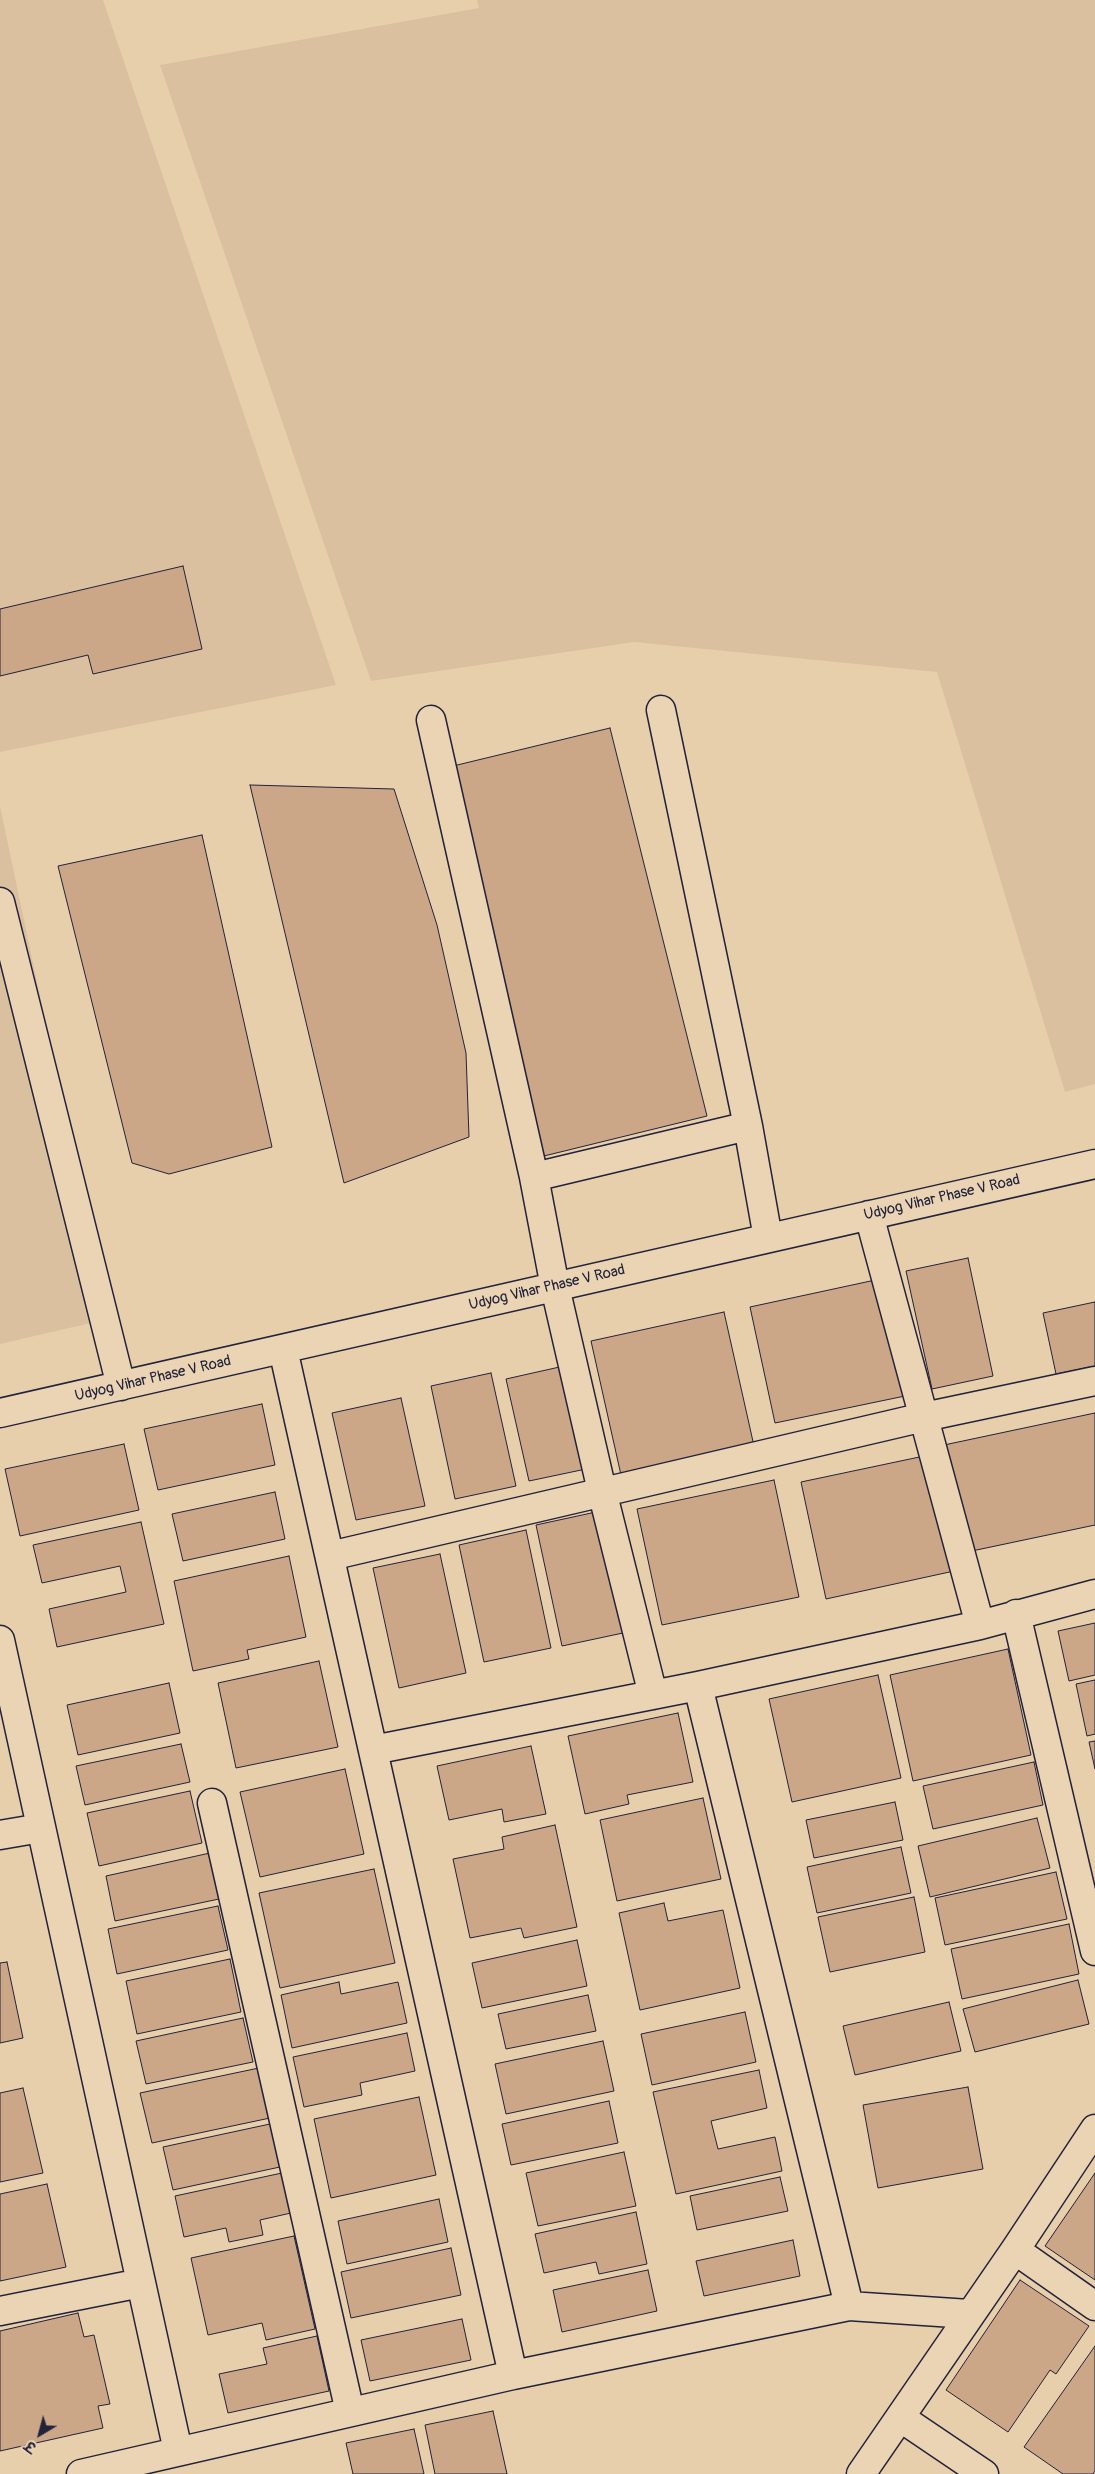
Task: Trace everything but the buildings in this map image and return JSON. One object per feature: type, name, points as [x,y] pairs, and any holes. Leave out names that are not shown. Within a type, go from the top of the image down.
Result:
[{"type":"street","points":[[661,710],[748,1126],[768,1238]]},
{"type":"street","points":[[431,720],[534,1177],[554,1287],[653,1695]]},
{"type":"street","points":[[0,902],[121,1386]]},
{"type":"street","points":[[534,1177],[748,1126]]},
{"type":"street","name":"Udyog Vihar Phase V Road","points":[[0,1414],[1095,1164]]},
{"type":"street","points":[[869,1215],[980,1625]]},
{"type":"street","points":[[283,1349],[513,2374]]},
{"type":"street","points":[[330,1556],[924,1417],[1095,1381]]},
{"type":"street","points":[[373,1750],[698,1686],[980,1625],[1095,1594]]},
{"type":"street","points":[[1016,1614],[1095,1951]]},
{"type":"street","points":[[0,1640],[178,2451]]},
{"type":"street","points":[[698,1686],[849,2306]]},
{"type":"street","points":[[212,1803],[350,2412]]},
{"type":"street","points":[[0,1835],[41,1828]]},
{"type":"street","points":[[861,2474],[901,2418],[969,2314],[1015,2250],[1095,2129]]},
{"type":"street","points":[[1015,2250],[1095,2306]]},
{"type":"street","points":[[0,2311],[141,2283]]},
{"type":"street","points":[[80,2474],[513,2374],[849,2306],[969,2314]]},
{"type":"street","points":[[901,2418],[984,2474]]},
{"type":"shaded area","points":[[0,0],[103,0],[336,685],[0,752]]},
{"type":"shaded area","points":[[477,0],[1095,0],[1095,1084],[1065,1092],[937,672],[634,642],[371,681],[160,65],[479,8]]},
{"type":"shaded area","points":[[0,806],[108,1319],[0,1344]]}]
